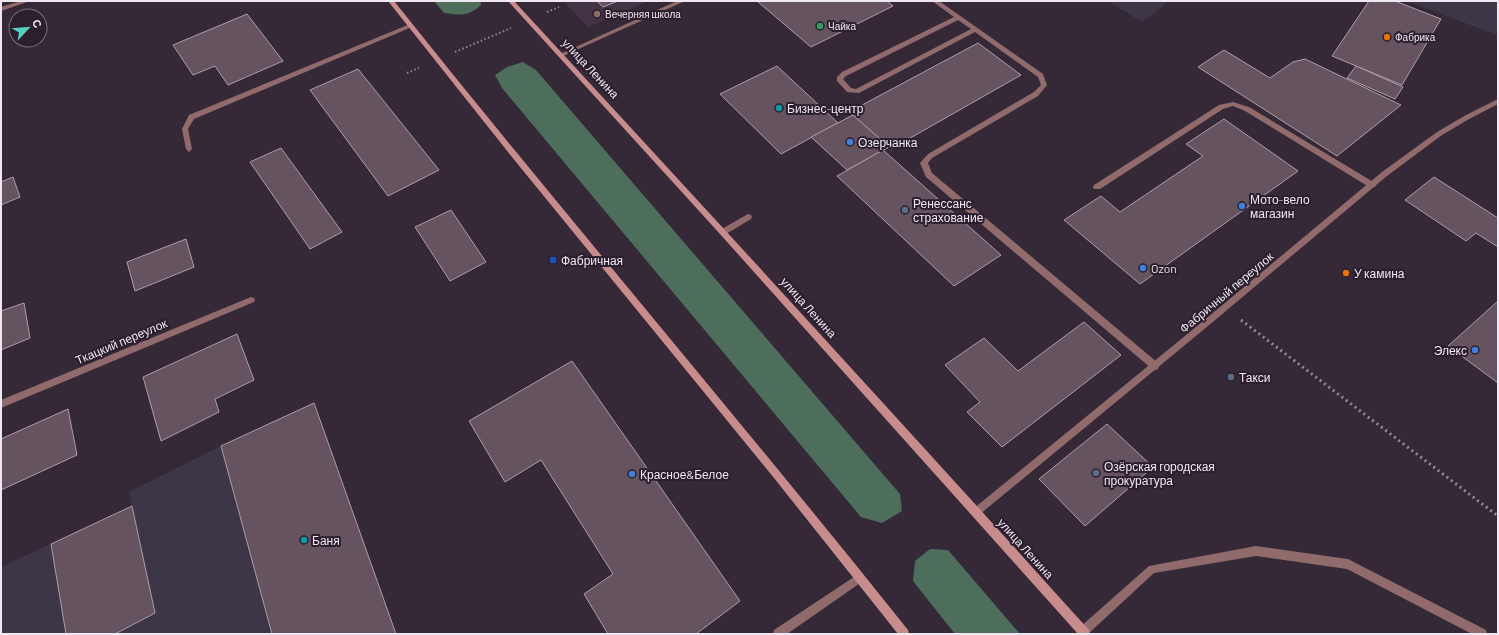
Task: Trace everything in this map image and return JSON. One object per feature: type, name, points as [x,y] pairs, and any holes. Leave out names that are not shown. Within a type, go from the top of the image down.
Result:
[{"type":"main road","points":[[391,1],[437,60],[860,578],[904,634]]},
{"type":"main road","name":"улица Ленина","points":[[511,1],[723,232],[1084,633]]},
{"type":"street","points":[[1,9],[27,1]]},
{"type":"street","points":[[561,55],[682,1]]},
{"type":"street","points":[[935,1],[1041,76],[1044,85],[1036,94],[930,156],[924,163],[929,175],[1155,366]]},
{"type":"street","points":[[958,18],[844,74],[838,79],[849,90],[857,91],[975,30]]},
{"type":"street","points":[[189,149],[185,129],[191,117],[410,26]]},
{"type":"street","name":"Фабричный переулок","points":[[976,512],[1155,366],[1372,185],[1452,124],[1498,101]]},
{"type":"street","points":[[1097,187],[1221,107],[1233,104],[1248,109],[1372,185]]},
{"type":"street","points":[[723,232],[748,217]]},
{"type":"street","name":"Ткацкий переулок","points":[[1,404],[251,300]]},
{"type":"street","points":[[1084,633],[1152,569],[1256,551],[1348,564],[1482,634]]},
{"type":"street","points":[[778,634],[860,578]]},
{"type":"path","points":[[407,73],[559,7]]},
{"type":"path","points":[[1225,308],[1498,516]]},
{"type":"shaded area","name":"Вечерняя школа","points":[[563,1],[648,1],[588,27]]},
{"type":"shaded area","points":[[1108,1],[1169,1],[1142,22]]},
{"type":"shaded area","points":[[1407,1],[1498,1],[1498,35],[1451,18]]},
{"type":"shaded area","points":[[221,446],[272,634],[1,634],[1,567],[132,506],[129,492]]},
{"type":"green space","points":[[434,1],[480,1],[481,5],[472,12],[455,14],[444,13]]},
{"type":"green space","points":[[523,62],[536,70],[900,494],[902,511],[882,523],[861,517],[502,88],[495,75],[507,67]]},
{"type":"green space","points":[[930,549],[948,550],[1020,634],[955,634],[913,581],[915,561]]},
{"type":"building","points":[[597,1],[618,1],[603,7]]},
{"type":"building","name":"Чайка","points":[[757,1],[887,1],[893,6],[811,47]]},
{"type":"building","name":"Фабрика","points":[[1369,1],[1395,1],[1441,19],[1402,85],[1332,56]]},
{"type":"building","points":[[247,14],[283,61],[228,85],[215,66],[193,75],[173,45]]},
{"type":"building","points":[[978,43],[1021,75],[891,149],[849,112]]},
{"type":"building","points":[[1224,50],[1270,78],[1293,62],[1305,59],[1401,105],[1337,156],[1198,67]]},
{"type":"building","name":"Бизнес-центр","points":[[777,66],[838,123],[781,154],[720,94]]},
{"type":"building","points":[[1356,66],[1403,87],[1395,99],[1347,78]]},
{"type":"building","points":[[358,69],[439,170],[388,196],[310,90]]},
{"type":"building","name":"Озерчанка","points":[[853,115],[889,147],[847,170],[811,137]]},
{"type":"building","points":[[1224,119],[1298,171],[1140,284],[1064,220],[1101,196],[1120,212],[1203,156],[1186,144]]},
{"type":"building","points":[[281,148],[342,232],[310,249],[250,162]]},
{"type":"building","points":[[883,150],[1001,255],[954,286],[837,176]]},
{"type":"building","points":[[13,177],[20,197],[1,205],[1,182]]},
{"type":"building","points":[[1434,177],[1498,218],[1498,247],[1476,233],[1466,241],[1405,200]]},
{"type":"building","points":[[451,210],[486,262],[450,281],[415,227]]},
{"type":"building","points":[[186,239],[194,267],[135,291],[127,262]]},
{"type":"building","points":[[1498,301],[1498,383],[1448,346]]},
{"type":"building","points":[[24,303],[30,338],[1,350],[1,311]]},
{"type":"building","points":[[1084,322],[1121,355],[1002,447],[967,412],[980,402],[945,365],[984,338],[1018,371]]},
{"type":"building","points":[[237,334],[254,380],[215,399],[219,412],[161,441],[143,377]]},
{"type":"building","points":[[572,361],[740,601],[696,634],[608,634],[584,594],[613,574],[541,460],[505,482],[469,421]]},
{"type":"building","name":"Баня","points":[[314,403],[396,634],[272,634],[221,446]]},
{"type":"building","points":[[68,409],[77,455],[1,490],[1,439]]},
{"type":"building","name":"Озёрская городская прокуратура","points":[[1107,424],[1153,467],[1085,526],[1039,479]]},
{"type":"building","points":[[132,506],[155,613],[115,634],[66,634],[51,544]]},
{"type":"place","name":"Вечерняя школа","points":[[597,14]]},
{"type":"place","name":"Чайка","points":[[820,26]]},
{"type":"place","name":"Фабрика","points":[[1387,37]]},
{"type":"place","name":"Бизнес-центр","points":[[779,108]]},
{"type":"place","name":"Озерчанка","points":[[850,142]]},
{"type":"place","name":"Мото-вело магазин","points":[[1242,206]]},
{"type":"place","name":"Ренессанс страхование","points":[[905,210]]},
{"type":"place","name":"Фабричная","points":[[553,260]]},
{"type":"place","name":"Ozon","points":[[1143,268]]},
{"type":"place","name":"У камина","points":[[1346,273]]},
{"type":"place","name":"Элекс","points":[[1475,350]]},
{"type":"place","name":"Такси","points":[[1231,377]]},
{"type":"place","name":"Озёрская городская прокуратура","points":[[1096,473]]},
{"type":"place","name":"Красное&Белое","points":[[632,474]]},
{"type":"place","name":"Баня","points":[[304,540]]}]
